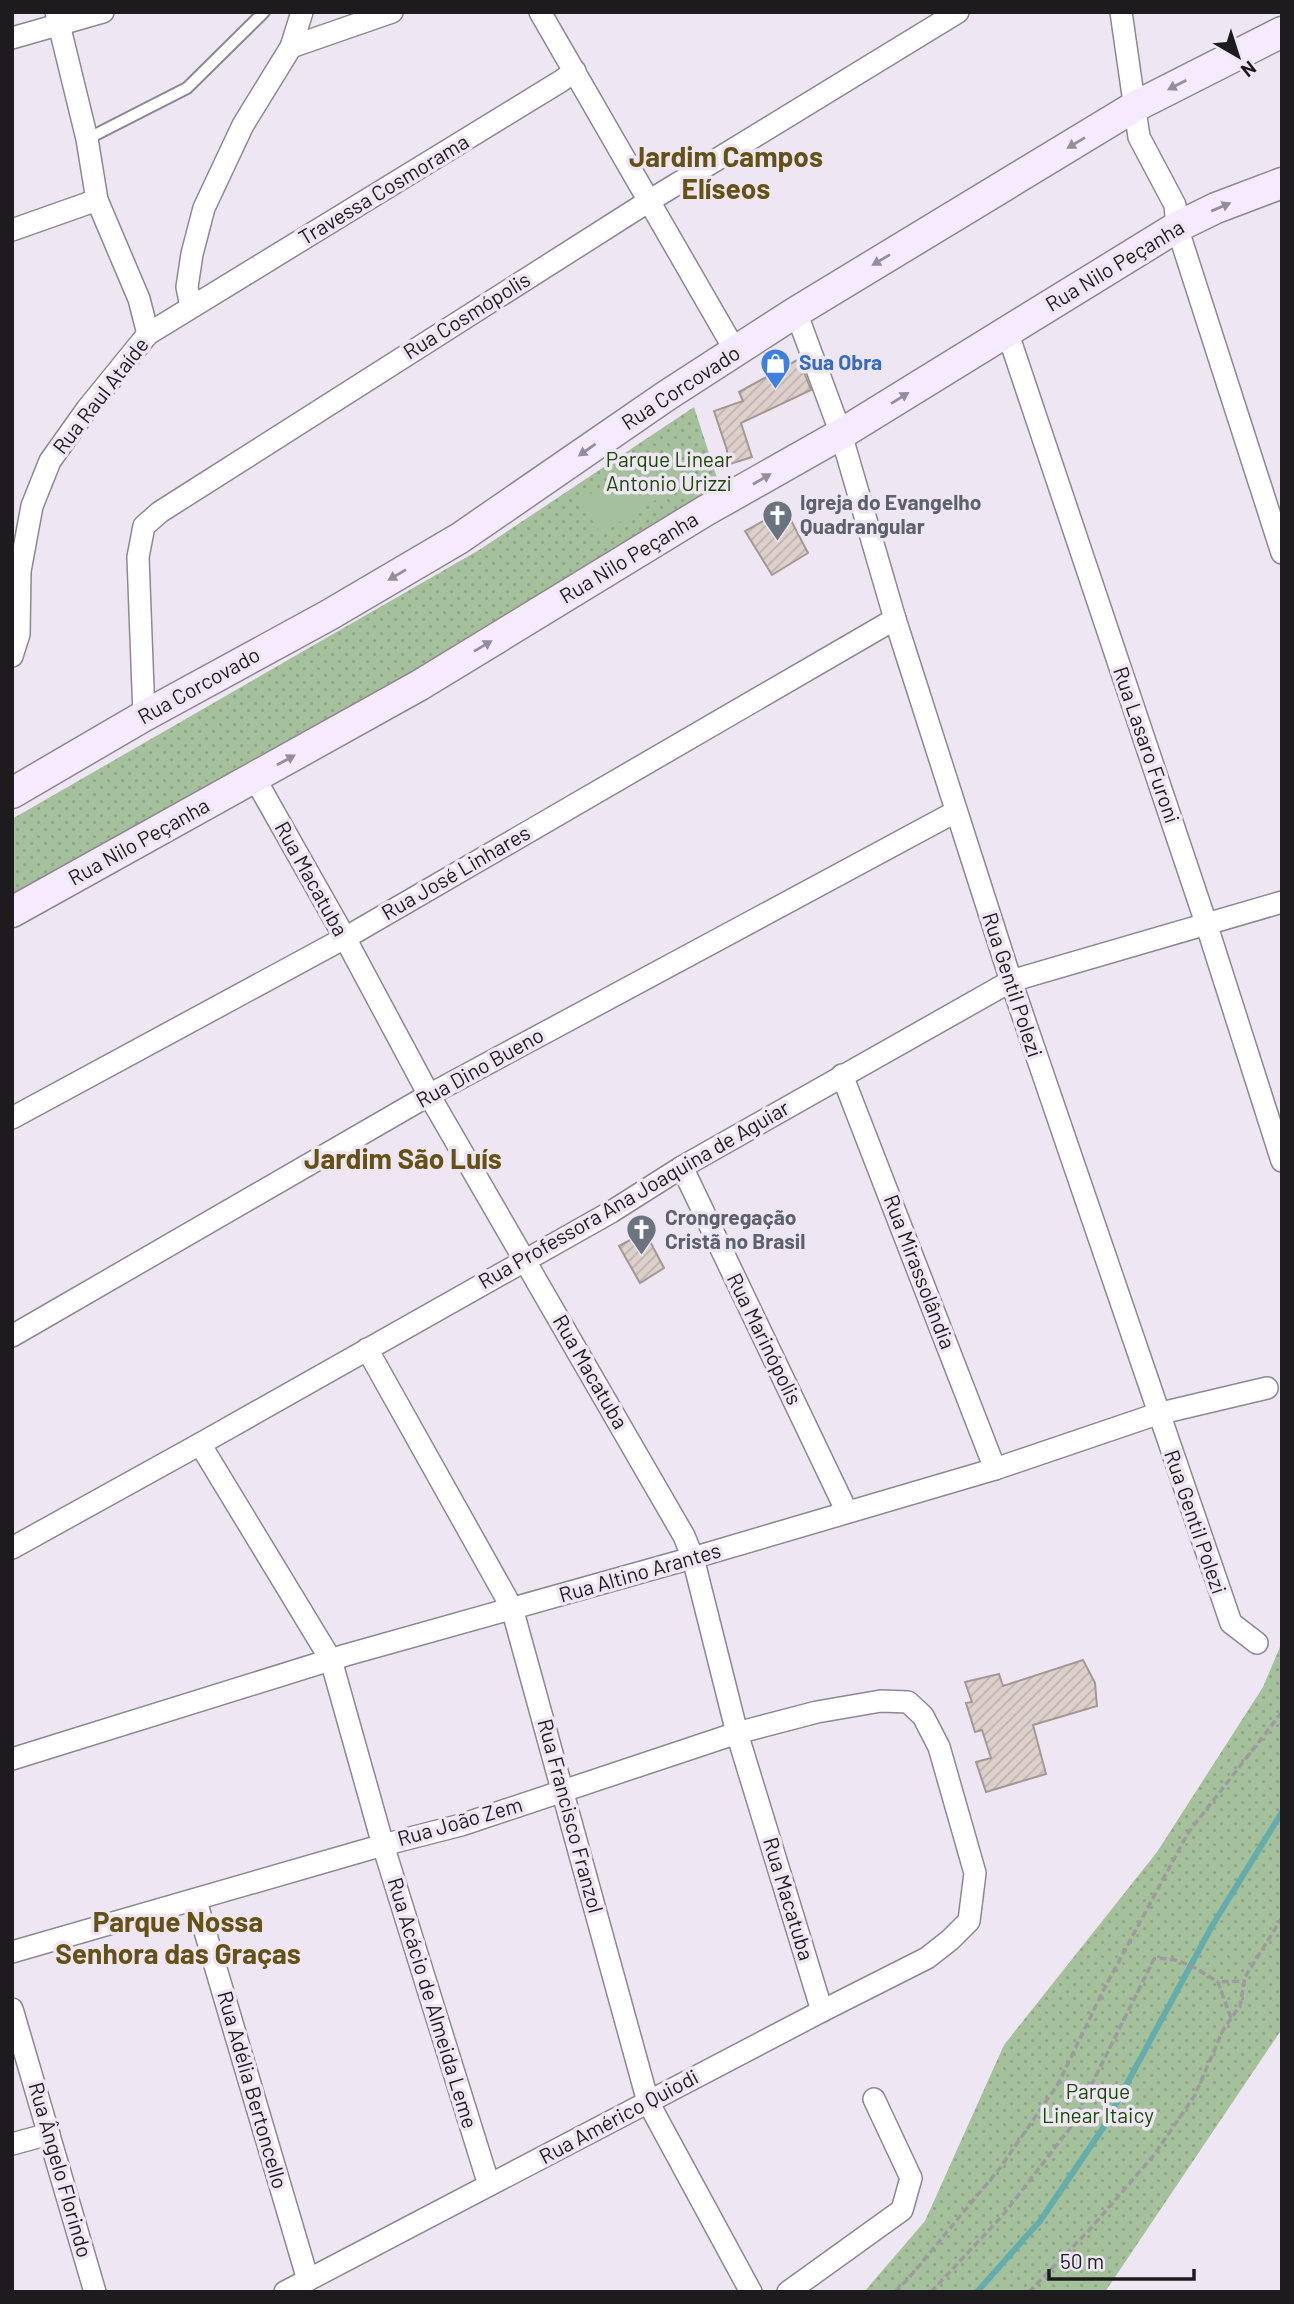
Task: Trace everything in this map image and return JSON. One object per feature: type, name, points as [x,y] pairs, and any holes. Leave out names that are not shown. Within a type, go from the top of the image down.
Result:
[{"type":"street","points":[[12,38],[57,18],[103,12]]},
{"type":"street","points":[[191,307],[187,287],[204,208],[243,125],[291,47],[302,12]]},
{"type":"street","points":[[291,47],[392,12]]},
{"type":"street","points":[[540,12],[736,352]]},
{"type":"street","name":"Rua Cosmópolis","points":[[144,716],[138,557],[144,526],[160,512],[649,201],[958,12]]},
{"type":"street","points":[[1121,12],[1139,137],[1175,205],[1177,227],[1282,553]]},
{"type":"street","points":[[57,18],[87,139],[97,200],[139,299],[148,334]]},
{"type":"street","name":"Rua Corcovado","points":[[12,793],[144,716],[329,615],[460,538],[666,396],[796,312],[1134,107],[1282,32]]},
{"type":"street","name":"Travessa Cosmorama","points":[[191,307],[575,71]]},
{"type":"street","name":"Rua Nilo Peçanha","points":[[12,912],[420,685],[705,512],[841,434],[1177,227],[1216,208],[1282,183]]},
{"type":"street","points":[[12,230],[97,200]]},
{"type":"street","name":"Rua Raul Ataíde","points":[[12,656],[19,634],[20,571],[32,506],[50,461],[87,409],[148,334],[191,307]]},
{"type":"street","name":"Rua Gentil Polezi","points":[[796,312],[841,434],[955,812],[1157,1414],[1231,1623],[1257,1643]]},
{"type":"street","name":"Rua Lasaro Furoni","points":[[1007,331],[1206,923],[1282,1161]]},
{"type":"street","name":"Rua José Linhares","points":[[12,1118],[345,938],[895,619]]},
{"type":"street","name":"Rua Macatuba","points":[[254,777],[345,938],[429,1095],[684,1536],[737,1734],[822,2011]]},
{"type":"street","name":"Rua Dino Bueno","points":[[12,1336],[429,1095],[955,812]]},
{"type":"street","name":"Rua Professora Ana Joaquina de Aguiar","points":[[12,1548],[611,1212],[682,1167],[842,1074],[1011,981],[1282,902]]},
{"type":"street","name":"Rua Mirassolândia","points":[[842,1074],[995,1469]]},
{"type":"street","name":"Rua Marinópolis","points":[[682,1167],[847,1512]]},
{"type":"street","name":"Rua Francisco Franzol","points":[[367,1349],[513,1608],[648,2102],[751,2292]]},
{"type":"street","name":"Rua Altino Arantes","points":[[12,1759],[331,1660],[995,1469],[1157,1414],[1267,1388]]},
{"type":"street","name":"Rua Acácio de Almeida Leme","points":[[200,1444],[331,1660],[383,1845],[489,2185]]},
{"type":"street","name":"Rua João Zem","points":[[12,1952],[461,1825],[737,1734],[817,1712],[881,1700],[908,1702]]},
{"type":"street","name":"Rua Américo Quiodi","points":[[285,2292],[927,1958],[950,1940],[969,1921],[975,1873],[939,1747],[923,1716],[908,1702]]},
{"type":"street","name":"Rua Adélia Bertoncello","points":[[196,1901],[308,2280]]},
{"type":"street","name":"Rua Ângelo Florindo","points":[[12,2009],[95,2292]]},
{"type":"street","points":[[788,2292],[902,2210],[911,2178],[874,2099]]},
{"type":"street","points":[[12,2144],[49,2134]]},
{"type":"lane","points":[[87,139],[187,88],[264,12]]},
{"type":"path","points":[[896,2291],[1000,2168],[1058,2084],[1104,1989],[1188,1833],[1282,1712]]},
{"type":"path","points":[[1029,2292],[1091,2228],[1154,2155],[1195,2095],[1223,2030],[1240,2006],[1245,1981],[1282,1918]]},
{"type":"path","points":[[931,2292],[1003,2215],[1070,2128],[1154,1959],[1185,1962],[1218,1982],[1245,1981]]},
{"type":"path","points":[[1218,1982],[1231,2018]]},
{"type":"green space","name":"Parque Linear Antonio Urizzi","points":[[694,407],[720,487],[523,609],[12,894],[12,819],[479,550]]},
{"type":"green space","points":[[659,451],[680,485],[601,534],[580,500]]},
{"type":"green space","name":"Parque Linear Itaicy","points":[[1282,1642],[1282,2029],[1105,2292],[864,2292],[925,2221],[1004,2045],[1157,1852],[1263,1687]]},
{"type":"building","points":[[799,359],[811,390],[741,423],[752,457],[727,465],[727,450],[714,411],[743,401],[739,392]]},
{"type":"building","name":"Igreja do Evangelho Quadrangular","points":[[785,509],[808,553],[772,575],[745,531]]},
{"type":"building","name":"Crongregação Cristã no Brasil","points":[[645,1232],[664,1268],[640,1283],[619,1246]]},
{"type":"building","points":[[1083,1660],[1095,1683],[1097,1706],[1033,1725],[1046,1774],[986,1792],[976,1762],[991,1758],[982,1730],[975,1732],[966,1703],[972,1702],[965,1682],[999,1674],[1003,1686]]},
{"type":"waterway","points":[[977,2292],[1040,2221],[1103,2128],[1212,1926],[1282,1812]]},
{"type":"place","name":"Sua Obra","points":[[776,390]]},
{"type":"place","name":"Igreja do Evangelho Quadrangular","points":[[777,542]]},
{"type":"place","name":"Crongregação Cristã no Brasil","points":[[642,1257]]},
{"type":"district","name":"Jardim Campos Elíseos","points":[[726,173]]},
{"type":"district","name":"Jardim São Luís","points":[[403,1159]]},
{"type":"district","name":"Parque Nossa Senhora das Graças","points":[[178,1938]]}]
